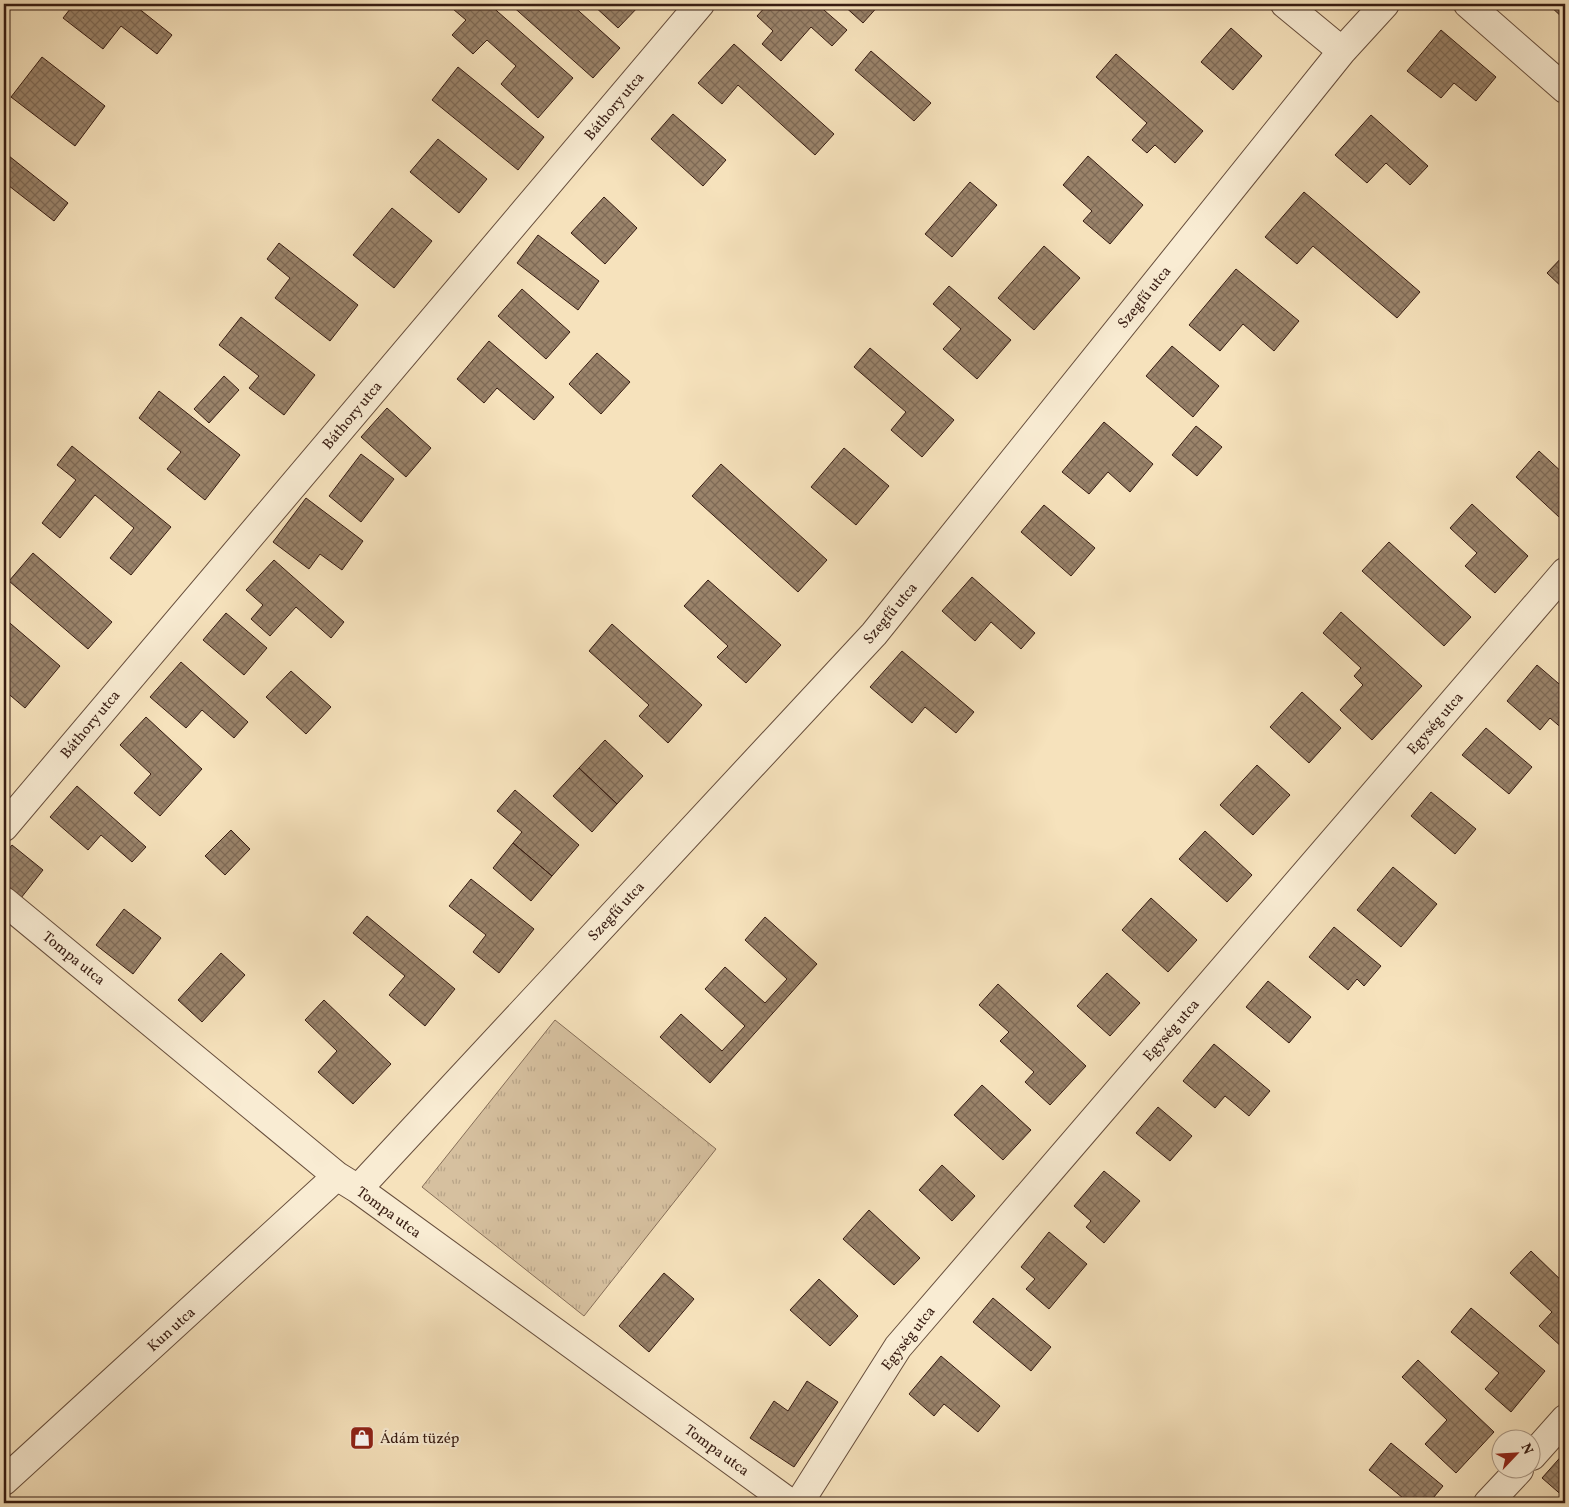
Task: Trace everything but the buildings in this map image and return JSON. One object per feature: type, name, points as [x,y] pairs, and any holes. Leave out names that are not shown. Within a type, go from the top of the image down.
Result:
[{"type":"street","name":"Báthory utca","points":[[4,826],[700,4]]},
{"type":"street","points":[[1285,4],[1342,51]]},
{"type":"street","name":"Szegfű utca","points":[[348,1183],[874,634],[1342,51],[1384,4]]},
{"type":"street","points":[[1468,4],[1565,89]]},
{"type":"street","name":"Egység utca","points":[[798,1503],[898,1347],[1565,572]]},
{"type":"street","name":"Tompa utca","points":[[4,901],[348,1183],[790,1503]]},
{"type":"street","name":"Kun utca","points":[[4,1481],[348,1183]]},
{"type":"street","points":[[1542,1445],[1565,1419]]},
{"type":"street","points":[[1488,1503],[1510,1480]]},
{"type":"green space","points":[[555,1020],[716,1149],[584,1316],[422,1187]]},
{"type":"place","name":"Ádám tüzép","points":[[362,1438]]}]
